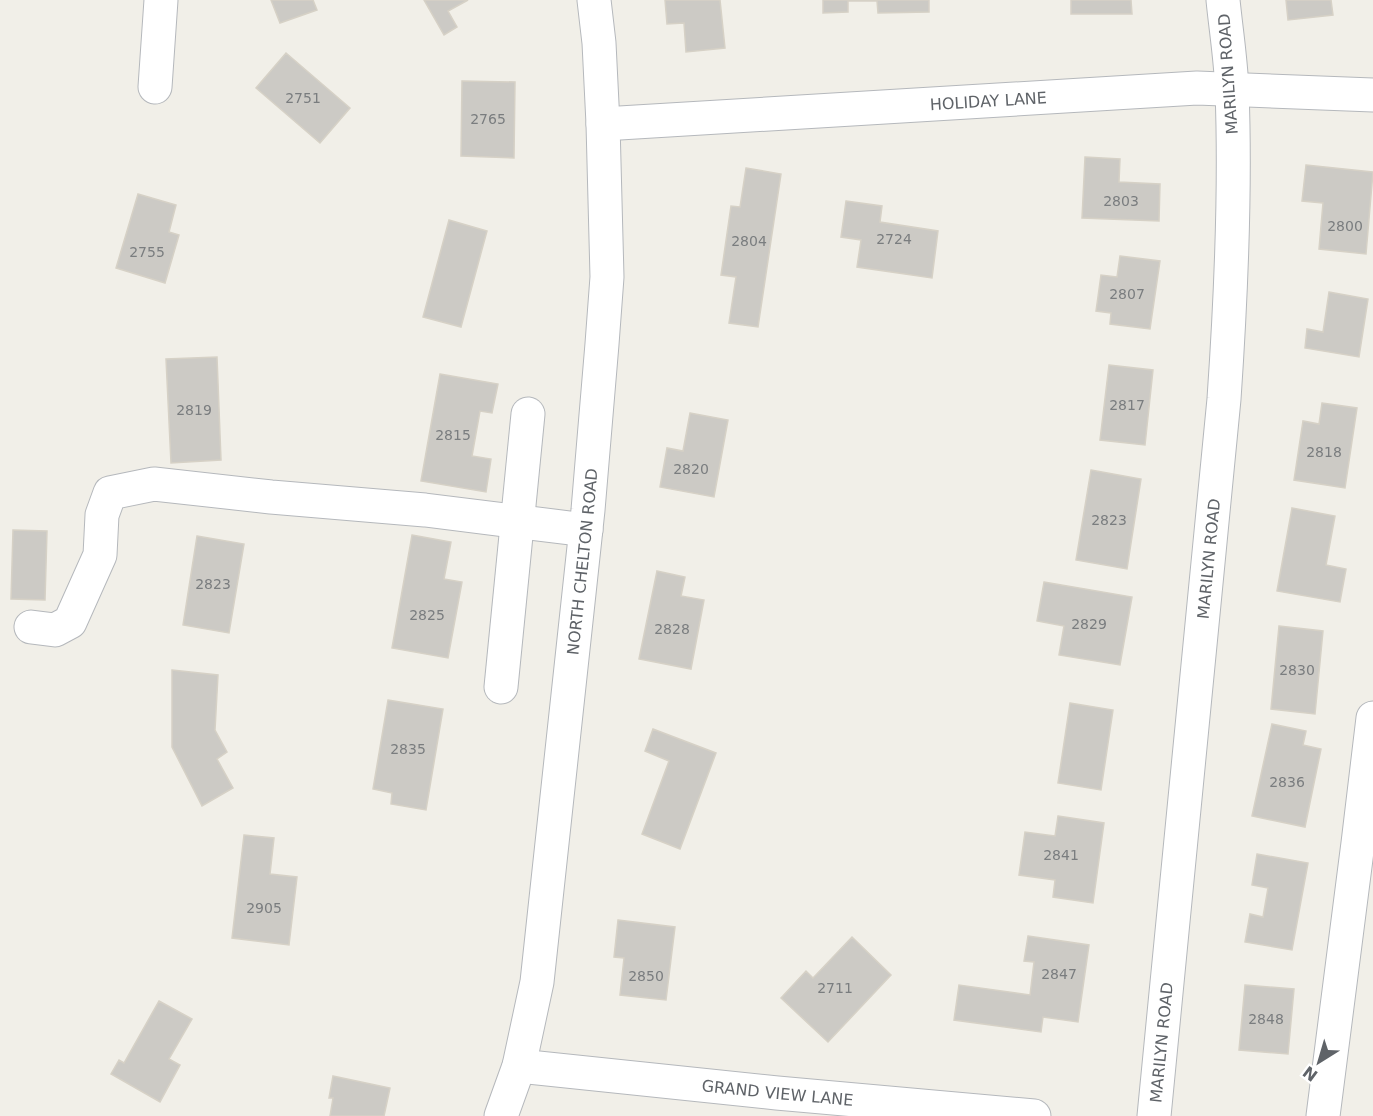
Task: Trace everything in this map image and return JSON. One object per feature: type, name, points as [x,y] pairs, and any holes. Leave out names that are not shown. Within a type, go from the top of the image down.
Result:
[{"type":"street","points":[[155,87],[160,0]]},
{"type":"street","name":"NORTH CHELTON ROAD","points":[[501,1116],[519,1066],[537,982],[586,530],[607,278],[603,124],[599,43],[594,0]]},
{"type":"street","name":"MARILYN ROAD","points":[[1154,1116],[1224,399],[1229,327],[1234,212],[1232,89],[1222,0]]},
{"type":"street","name":"HOLIDAY LANE","points":[[603,124],[1197,88],[1373,94]]},
{"type":"street","points":[[501,687],[528,414]]},
{"type":"street","points":[[31,627],[54,630],[70,622],[100,555],[102,515],[110,493],[154,484],[425,510],[586,530]]},
{"type":"street","points":[[1323,1116],[1373,718]]},
{"type":"street","name":"GRAND VIEW LANE","points":[[519,1066],[777,1093],[1034,1116]]},
{"type":"building","points":[[271,0],[313,0],[317,10],[280,23]]},
{"type":"building","points":[[424,0],[468,0],[448,11],[457,27],[444,35]]},
{"type":"building","points":[[665,0],[720,0],[725,48],[686,52],[684,23],[667,24]]},
{"type":"building","points":[[823,0],[929,0],[929,12],[878,13],[877,1],[848,1],[848,12],[823,13]]},
{"type":"building","points":[[1071,0],[1131,0],[1132,14],[1071,14]]},
{"type":"building","points":[[1286,0],[1331,0],[1333,15],[1288,20]]},
{"type":"building","points":[[286,53],[350,108],[320,143],[256,88]]},
{"type":"building","points":[[462,81],[515,82],[514,158],[461,156]]},
{"type":"building","points":[[1085,157],[1120,159],[1119,182],[1160,184],[1159,221],[1082,218]]},
{"type":"building","points":[[1306,165],[1373,172],[1366,254],[1319,249],[1323,203],[1302,201]]},
{"type":"building","points":[[746,168],[781,174],[758,327],[729,323],[736,277],[721,275],[731,206],[740,207]]},
{"type":"building","points":[[138,194],[176,205],[169,232],[179,235],[165,283],[116,268]]},
{"type":"building","points":[[846,201],[882,206],[880,222],[938,231],[932,278],[857,267],[861,240],[841,237]]},
{"type":"building","points":[[449,220],[487,231],[461,327],[423,317]]},
{"type":"building","points":[[1120,256],[1160,261],[1150,329],[1110,324],[1111,313],[1096,311],[1101,275],[1117,277]]},
{"type":"building","points":[[1329,292],[1368,299],[1359,357],[1305,348],[1307,329],[1323,332]]},
{"type":"building","points":[[217,357],[221,460],[171,463],[166,359]]},
{"type":"building","points":[[1109,365],[1153,370],[1145,445],[1100,440]]},
{"type":"building","points":[[440,374],[498,384],[492,413],[480,411],[472,456],[491,459],[486,492],[421,481]]},
{"type":"building","points":[[1322,403],[1357,408],[1345,488],[1294,480],[1303,421],[1319,424]]},
{"type":"building","points":[[690,413],[728,420],[714,497],[660,487],[667,448],[683,451]]},
{"type":"building","points":[[1091,470],[1141,479],[1127,569],[1076,560]]},
{"type":"building","points":[[1292,508],[1335,516],[1326,565],[1346,569],[1340,602],[1277,591]]},
{"type":"building","points":[[13,530],[47,531],[45,600],[11,599]]},
{"type":"building","points":[[412,535],[451,542],[444,579],[462,582],[448,658],[392,648]]},
{"type":"building","points":[[197,536],[244,544],[229,633],[183,625]]},
{"type":"building","points":[[657,571],[685,577],[681,596],[704,600],[691,669],[639,659]]},
{"type":"building","points":[[1044,582],[1132,597],[1120,665],[1059,655],[1064,626],[1037,621]]},
{"type":"building","points":[[1279,626],[1323,631],[1315,714],[1271,709]]},
{"type":"building","points":[[172,670],[218,675],[215,730],[227,752],[217,759],[233,788],[202,806],[172,747]]},
{"type":"building","points":[[388,700],[443,709],[426,810],[391,804],[392,793],[373,789]]},
{"type":"building","points":[[1070,703],[1113,710],[1101,790],[1058,783]]},
{"type":"building","points":[[1272,724],[1306,731],[1303,745],[1321,749],[1305,827],[1252,816]]},
{"type":"building","points":[[653,729],[716,753],[680,849],[642,834],[669,761],[645,751]]},
{"type":"building","points":[[1058,816],[1104,823],[1093,903],[1053,897],[1055,880],[1019,875],[1025,832],[1055,836]]},
{"type":"building","points":[[244,835],[274,838],[270,874],[297,877],[289,945],[232,938]]},
{"type":"building","points":[[1257,854],[1308,863],[1292,950],[1245,942],[1250,914],[1263,917],[1268,888],[1252,885]]},
{"type":"building","points":[[618,920],[675,927],[666,1000],[620,995],[624,958],[614,957]]},
{"type":"building","points":[[1028,936],[1089,945],[1078,1022],[1043,1017],[1041,1032],[954,1020],[959,985],[1030,995],[1034,962],[1024,961]]},
{"type":"building","points":[[852,937],[891,975],[828,1042],[781,998],[806,971],[813,978]]},
{"type":"building","points":[[1245,985],[1294,989],[1288,1054],[1239,1050]]},
{"type":"building","points":[[159,1001],[192,1019],[169,1059],[180,1065],[160,1102],[111,1074],[119,1060],[124,1063]]},
{"type":"building","points":[[333,1076],[390,1088],[384,1116],[330,1116],[333,1098],[329,1098]]}]
